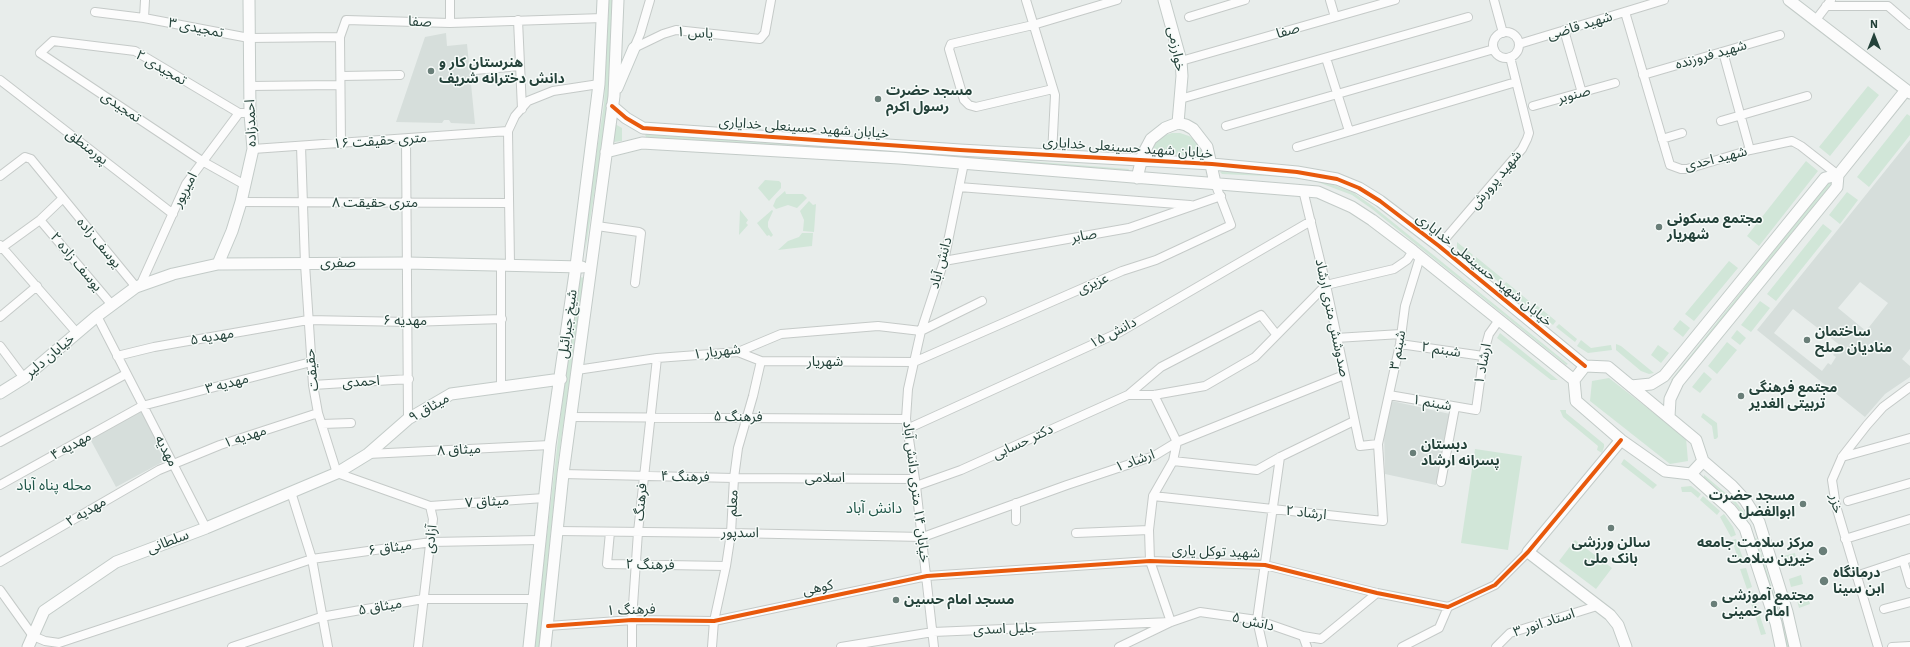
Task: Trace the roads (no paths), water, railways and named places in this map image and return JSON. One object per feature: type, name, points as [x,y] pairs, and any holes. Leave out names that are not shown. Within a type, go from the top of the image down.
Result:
[{"type":"street","points":[[144,18],[145,0]]},
{"type":"street","name":"احمدزاده","points":[[218,264],[232,231],[241,202],[253,150],[244,113],[250,86],[249,0]]},
{"type":"street","points":[[450,0],[450,23]]},
{"type":"street","name":"شیخ جبرائیل","points":[[529,647],[550,445],[561,380],[599,84],[604,0]]},
{"type":"street","name":"شیخ جبرائیل","points":[[545,647],[570,417],[613,101],[618,0]]},
{"type":"street","points":[[613,101],[640,34],[650,0]]},
{"type":"street","name":"یاس ۱","points":[[634,48],[662,34],[676,30],[760,39],[765,34],[771,0]]},
{"type":"street","points":[[1026,0],[1053,89],[1052,155]]},
{"type":"street","points":[[1053,89],[976,107],[970,105],[964,100],[949,53],[951,44],[1033,25],[1103,2],[1116,0]]},
{"type":"street","name":"خوارزمی","points":[[1164,0],[1181,62],[1182,76],[1178,123]]},
{"type":"street","points":[[1189,17],[1245,0]]},
{"type":"street","points":[[1330,0],[1335,17]]},
{"type":"street","name":"صفا","points":[[1181,62],[1395,0]]},
{"type":"street","points":[[1494,0],[1503,33]]},
{"type":"street","name":"شهید قاضی","points":[[1519,44],[1664,0]]},
{"type":"street","points":[[1669,417],[1670,399],[1678,382],[1837,187],[1838,175],[1909,92],[1788,0]]},
{"type":"street","points":[[1815,21],[1829,3],[1888,6],[1910,25]]},
{"type":"street","name":"تمجیدی ۳","points":[[95,12],[144,18],[249,38]]},
{"type":"street","name":"شهید احدی","points":[[1625,12],[1670,165],[1681,169],[1687,169],[1750,150],[1792,141],[1801,146],[1838,175]]},
{"type":"street","points":[[1180,99],[1468,17]]},
{"type":"street","name":"صفا","points":[[340,37],[346,20],[450,23],[603,18]]},
{"type":"street","points":[[518,20],[522,109]]},
{"type":"street","points":[[1564,30],[1582,93]]},
{"type":"street","points":[[1494,49],[1502,57],[1510,57],[1517,52],[1519,44],[1515,36],[1512,34],[1503,33]]},
{"type":"street","points":[[1494,49],[1495,41],[1503,33]]},
{"type":"street","name":"شهید فروزنده","points":[[1643,75],[1780,35]]},
{"type":"street","points":[[249,38],[340,37],[341,76],[339,85],[341,144]]},
{"type":"street","name":"تمجیدی ۲","points":[[40,52],[53,41],[135,51],[244,113]]},
{"type":"street","points":[[616,46],[623,50],[634,48]]},
{"type":"street","points":[[1226,126],[1494,49]]},
{"type":"street","name":"تمجیدی","points":[[40,52],[202,161],[245,185]]},
{"type":"street","points":[[1723,52],[1750,150]]},
{"type":"street","name":"شهید پرورش","points":[[1439,246],[1522,150],[1528,133],[1510,57]]},
{"type":"street","points":[[1326,58],[1349,131]]},
{"type":"street","points":[[475,70],[520,66]]},
{"type":"street","points":[[341,76],[400,75]]},
{"type":"street","name":"پورمنطق","points":[[0,80],[173,214]]},
{"type":"street","points":[[1297,147],[1516,82]]},
{"type":"street","name":"صنوبر","points":[[1533,106],[1616,83]]},
{"type":"street","points":[[501,387],[502,319],[508,203],[508,131],[515,116],[528,101],[553,91],[599,84]]},
{"type":"street","points":[[250,86],[339,85]]},
{"type":"street","points":[[1722,121],[1807,96]]},
{"type":"street","name":"خیابان شهید حسینعلی خدایاری","points":[[613,101],[626,118],[643,128],[1212,164],[1297,172],[1336,179],[1359,188],[1380,201],[1439,246],[1585,366]]},
{"type":"street","name":"امیرپور","points":[[138,287],[186,184],[202,161],[244,113]]},
{"type":"street","points":[[1137,178],[1141,160],[1151,139],[1165,128],[1178,123],[1186,125],[1199,135],[1207,147],[1215,183]]},
{"type":"street","points":[[642,143],[640,133],[643,128]]},
{"type":"street","name":"۱۶ متری حقیقت","points":[[253,150],[508,131]]},
{"type":"street","points":[[1662,139],[1682,133]]},
{"type":"street","points":[[406,139],[409,322],[408,418]]},
{"type":"street","name":"خیابان شهید حسینعلی خدایاری","points":[[606,152],[642,143],[964,163],[1318,192],[1352,207],[1417,254],[1574,380]]},
{"type":"street","name":"حقیقت","points":[[301,146],[305,264],[313,386],[318,413],[337,473]]},
{"type":"street","name":"یوسف زاده","points":[[0,176],[25,157],[31,159],[62,199],[138,287]]},
{"type":"street","name":"دانش آباد","points":[[914,362],[921,331],[944,261],[964,163]]},
{"type":"street","points":[[1631,386],[1651,384],[1664,376],[1825,178],[1838,175]]},
{"type":"street","name":"عزیزی","points":[[914,362],[1122,271],[1156,260],[1231,225],[1215,183]]},
{"type":"street","points":[[959,187],[1193,206]]},
{"type":"street","name":"صدوشش متری ارشاد","points":[[1303,190],[1326,285],[1360,446],[1378,444]]},
{"type":"street","name":"صابر","points":[[944,261],[1129,228],[1221,196]]},
{"type":"street","points":[[62,199],[40,220],[1,247],[77,333]]},
{"type":"street","name":"۸ متری حقیقت","points":[[241,202],[508,203]]},
{"type":"street","name":"یوسف زاده ۲","points":[[40,220],[112,305]]},
{"type":"street","name":"دانش ۱۵","points":[[907,429],[1120,332],[1311,221]]},
{"type":"street","points":[[597,226],[641,233],[635,283]]},
{"type":"street","points":[[1326,285],[1394,269],[1417,254]]},
{"type":"street","name":"شبنم ۳","points":[[1378,444],[1400,344],[1405,306],[1417,254]]},
{"type":"street","name":"صفری","points":[[97,316],[138,287],[173,274],[218,264],[505,264],[576,266],[591,268]]},
{"type":"street","name":"دکتر حسابی","points":[[1128,395],[1154,395],[1204,386],[1255,357],[1326,285]]},
{"type":"street","points":[[0,317],[37,286]]},
{"type":"street","points":[[921,331],[982,301]]},
{"type":"street","name":"دکتر حسابی","points":[[916,482],[961,470],[1128,395],[1161,367],[1261,315],[1276,334]]},
{"type":"street","name":"خیابان دلیر","points":[[0,392],[24,378],[97,316]]},
{"type":"street","name":"مهدیه","points":[[97,316],[206,528]]},
{"type":"street","name":"مهدیه ۶","points":[[308,320],[409,322],[502,319]]},
{"type":"street","name":"مهدیه ۵","points":[[117,356],[154,347],[308,320]]},
{"type":"street","name":"ارشاد ۱","points":[[1476,410],[1483,356],[1489,334],[1499,320]]},
{"type":"street","name":"شهریار ۱","points":[[577,370],[657,358],[738,352],[781,334],[878,326],[921,331]]},
{"type":"street","points":[[1336,338],[1401,334]]},
{"type":"street","name":"شبنم ۲","points":[[1400,344],[1483,356]]},
{"type":"street","points":[[0,346],[24,378]]},
{"type":"street","name":"شهریار","points":[[738,352],[761,361],[914,362]]},
{"type":"street","name":"فرهنگ","points":[[632,647],[632,620],[638,532],[657,358]]},
{"type":"street","name":"معلم","points":[[712,647],[714,621],[726,566],[731,533],[734,478],[738,448],[761,361]]},
{"type":"street","name":"مهدیه ۳","points":[[142,406],[311,362]]},
{"type":"street","name":"خیابان ۱۴ متری دانش آباد","points":[[914,362],[908,389],[906,419],[923,537],[934,647]]},
{"type":"street","points":[[1781,647],[1776,623],[1745,528],[1730,509],[1691,474],[1665,471],[1621,440],[1576,400],[1574,380],[1585,366],[1608,367],[1669,417],[1696,440],[1703,461],[1732,486],[1745,500],[1759,522],[1787,612],[1795,647]]},
{"type":"street","points":[[0,442],[126,374]]},
{"type":"street","name":"ارشاد ۱","points":[[923,537],[1016,503],[1154,456],[1178,442],[1344,375]]},
{"type":"street","name":"احمدی","points":[[313,386],[409,379]]},
{"type":"street","name":"میثاق ۹","points":[[337,473],[368,454],[408,418],[451,394],[561,380]]},
{"type":"street","name":"خزر","points":[[1878,647],[1836,506],[1832,480],[1842,457],[1884,406],[1910,387]]},
{"type":"street","points":[[1154,395],[1178,442],[1173,461],[1153,496],[1149,530],[1150,561],[1170,622]]},
{"type":"street","name":"شبنم ۱","points":[[1389,395],[1476,410]]},
{"type":"street","name":"مهدیه ۴","points":[[0,485],[142,406]]},
{"type":"street","points":[[1441,482],[1455,407]]},
{"type":"street","name":"مهدیه ۱","points":[[173,463],[220,445],[318,413]]},
{"type":"street","name":"فرهنگ ۵","points":[[570,417],[650,416],[906,419]]},
{"type":"street","points":[[1173,461],[1258,470],[1280,457],[1354,421]]},
{"type":"street","points":[[322,424],[351,423]]},
{"type":"street","points":[[1842,457],[1910,438]]},
{"type":"street","points":[[1402,647],[1439,628],[1448,607],[1495,585],[1528,552],[1621,440]]},
{"type":"street","name":"ارشاد ۲","points":[[1153,496],[1383,521],[1378,444]]},
{"type":"street","name":"میثاق ۸","points":[[368,454],[550,445]]},
{"type":"street","points":[[1263,647],[1257,620],[1280,457]]},
{"type":"street","points":[[1691,474],[1703,461]]},
{"type":"street","name":"مهدیه ۲","points":[[0,562],[173,463]]},
{"type":"street","name":"سلطانی","points":[[28,647],[44,611],[116,562],[206,528],[337,473]]},
{"type":"street","name":"آزادی","points":[[337,473],[430,506],[433,519],[418,647]]},
{"type":"street","name":"فرهنگ ۴","points":[[563,474],[734,478]]},
{"type":"street","name":"اسلامی","points":[[734,478],[916,482]]},
{"type":"street","points":[[1848,501],[1910,483]]},
{"type":"street","points":[[291,492],[312,559],[321,617],[328,647]]},
{"type":"street","name":"میثاق ۷","points":[[430,506],[544,498]]},
{"type":"street","points":[[1016,503],[1016,520]]},
{"type":"street","points":[[1846,539],[1910,519]]},
{"type":"street","points":[[1745,528],[1759,522]]},
{"type":"street","points":[[1076,533],[1149,530]]},
{"type":"street","name":"اسدپور","points":[[557,531],[923,537]]},
{"type":"street","name":"فرهنگ ۲","points":[[610,532],[607,564],[726,566]]},
{"type":"street","name":"میثاق ۶","points":[[33,636],[45,641],[59,643],[312,559],[431,542],[540,540]]},
{"type":"street","points":[[1528,552],[1610,615],[1618,625],[1626,647]]},
{"type":"street","points":[[1856,576],[1907,559],[1910,584]]},
{"type":"street","name":"شهید توکل یاری","points":[[927,576],[1150,561],[1265,565],[1377,593],[1448,607]]},
{"type":"street","name":"کوهی","points":[[714,621],[927,576]]},
{"type":"street","points":[[0,590],[33,636]]},
{"type":"street","name":"دانش ۵","points":[[1119,647],[1170,622],[1200,612],[1257,620],[1303,636],[1321,638],[1377,593]]},
{"type":"street","name":"میثاق ۵","points":[[232,647],[321,617],[423,599],[534,599]]},
{"type":"street","points":[[1884,609],[1910,602]]},
{"type":"street","name":"استاد انور ۳","points":[[1496,647],[1510,633],[1597,606]]},
{"type":"street","name":"فرهنگ ۱","points":[[548,626],[632,620],[714,621]]},
{"type":"street","name":"جلیل اسدی","points":[[841,647],[933,632],[1170,622]]},
{"type":"street","points":[[1303,636],[1307,647]]},
{"type":"street","points":[[1892,647],[1910,646]]},
{"type":"place","name":"هنرستان کار و دانش دخترانه شریف","points":[[431,71]]},
{"type":"place","name":"مسجد حضرت رسول اکرم","points":[[878,99]]},
{"type":"place","name":"مجتمع مسکونی شهریار","points":[[1659,227]]},
{"type":"place","name":"ساختمان منادیان صلح","points":[[1807,340]]},
{"type":"place","name":"مجتمع فرهنگی تربیتی الغدیر","points":[[1741,396]]},
{"type":"place","name":"دبستان پسرانه ارشاد","points":[[1413,453]]},
{"type":"place","name":"مسجد حضرت ابوالفضل","points":[[1803,504]]},
{"type":"place","name":"سالن ورزشی بانک ملی","points":[[1611,528]]},
{"type":"place","name":"مرکز سلامت جامعه خیرین سلامت","points":[[1823,551]]},
{"type":"place","name":"درمانگاه ابن سینا","points":[[1824,581]]},
{"type":"place","name":"مسجد امام حسین","points":[[896,600]]},
{"type":"place","name":"مجتمع آموزشی امام خمینی","points":[[1714,604]]},
{"type":"district","name":"محله پناه آباد","points":[[54,486]]},
{"type":"district","name":"دانش آباد","points":[[874,509]]}]
